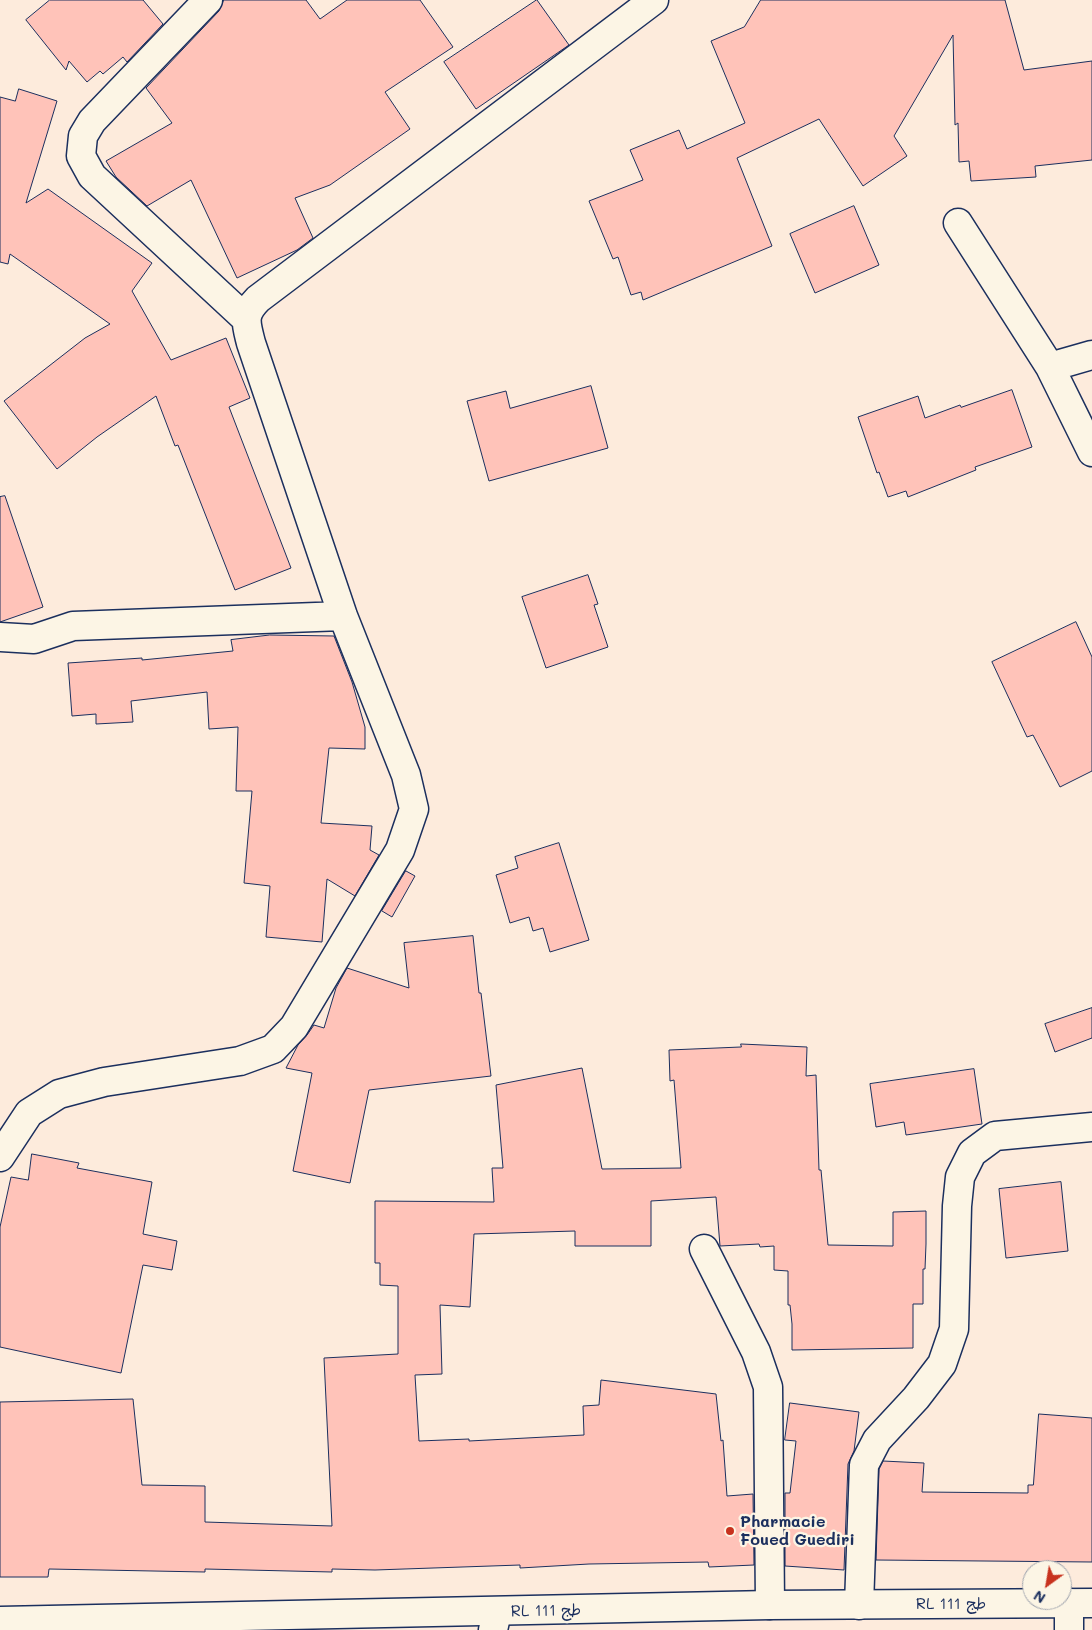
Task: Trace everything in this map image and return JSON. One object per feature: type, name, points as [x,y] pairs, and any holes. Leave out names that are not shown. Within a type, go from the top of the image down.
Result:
[{"type":"street","points":[[208,0],[92,121],[84,136],[81,156],[92,176],[245,318]]},
{"type":"street","points":[[0,1157],[30,1113],[59,1094],[104,1082],[240,1061],[273,1049],[294,1027],[400,850],[414,809],[406,776],[343,616],[250,343],[245,318],[249,307],[654,0]]},
{"type":"street","points":[[958,223],[1050,367],[1092,452]]},
{"type":"street","points":[[1050,367],[1092,355]]},
{"type":"street","points":[[0,637],[34,639],[73,626],[343,616]]},
{"type":"street","points":[[858,1605],[864,1465],[877,1440],[916,1398],[942,1364],[954,1330],[957,1206],[960,1177],[972,1153],[995,1136],[1092,1127]]},
{"type":"street","points":[[704,1249],[756,1352],[768,1387],[770,1606]]},
{"type":"street","points":[[1069,1630],[1081,1603]]},
{"type":"street","name":"RL طج 111","points":[[0,1621],[495,1621],[770,1606],[1081,1603]]},
{"type":"building","points":[[50,0],[143,0],[163,24],[127,62],[123,57],[103,74],[100,71],[87,82],[69,61],[66,70],[26,20]]},
{"type":"building","points":[[224,0],[306,0],[320,19],[347,0],[420,0],[453,47],[385,92],[410,129],[330,185],[295,198],[313,238],[297,250],[237,278],[191,180],[147,206],[116,177],[106,161],[172,123],[146,88],[219,11]]},
{"type":"building","points":[[537,0],[569,45],[476,109],[444,62]]},
{"type":"building","points":[[761,0],[1005,0],[1024,70],[1092,61],[1092,160],[1035,166],[1036,177],[971,181],[969,161],[959,162],[958,123],[955,125],[953,35],[894,136],[907,156],[863,186],[819,119],[737,158],[772,246],[643,300],[641,292],[631,295],[618,257],[613,259],[589,201],[643,180],[630,150],[679,130],[687,149],[745,123],[711,41],[744,27]]},
{"type":"building","points":[[19,89],[57,101],[26,203],[48,189],[152,263],[132,291],[171,360],[226,338],[250,398],[229,407],[291,568],[235,590],[178,445],[175,446],[156,396],[97,437],[57,469],[4,401],[85,338],[110,324],[10,254],[8,264],[0,262],[0,97],[15,101]]},
{"type":"building","points":[[854,206],[879,265],[815,293],[790,234]]},
{"type":"building","points":[[591,386],[608,448],[489,481],[467,401],[506,391],[510,408]]},
{"type":"building","points":[[1012,390],[1032,447],[975,467],[976,470],[908,497],[906,491],[888,497],[879,472],[877,473],[858,417],[918,396],[925,418],[960,405],[961,407]]},
{"type":"building","points":[[5,496],[43,607],[0,622],[0,497]]},
{"type":"building","points":[[588,575],[598,604],[594,605],[608,647],[546,668],[522,597]]},
{"type":"building","points":[[1076,622],[1092,657],[1092,771],[1060,787],[1033,735],[1027,737],[992,662]]},
{"type":"building","points":[[270,635],[334,636],[352,682],[365,727],[365,749],[329,748],[321,823],[372,826],[370,850],[379,855],[355,896],[327,879],[322,942],[266,937],[270,886],[244,883],[252,791],[236,791],[238,727],[209,729],[207,692],[131,701],[133,722],[96,724],[96,714],[72,716],[68,663],[142,658],[142,660],[233,651],[231,640]]},
{"type":"building","points":[[559,843],[589,940],[550,952],[543,928],[533,931],[529,917],[510,923],[496,875],[518,868],[515,857]]},
{"type":"building","points":[[406,871],[415,876],[392,917],[382,911]]},
{"type":"building","points":[[473,936],[491,1076],[369,1090],[350,1183],[293,1171],[312,1073],[286,1068],[298,1045],[314,1025],[324,1028],[336,988],[347,968],[409,988],[404,943]]},
{"type":"building","points":[[1092,1008],[1092,1038],[1055,1052],[1045,1024]]},
{"type":"building","points":[[741,1044],[807,1047],[806,1076],[816,1075],[819,1170],[821,1170],[828,1245],[893,1246],[893,1212],[926,1211],[923,1304],[913,1304],[913,1348],[792,1350],[792,1324],[790,1305],[788,1305],[788,1271],[774,1270],[774,1246],[760,1247],[759,1244],[720,1246],[716,1197],[651,1201],[651,1246],[575,1246],[575,1231],[474,1234],[470,1307],[440,1305],[442,1374],[415,1375],[419,1441],[469,1439],[469,1441],[584,1435],[583,1406],[599,1405],[601,1380],[716,1394],[721,1441],[723,1440],[727,1496],[753,1494],[754,1565],[709,1567],[708,1562],[589,1564],[520,1568],[520,1565],[375,1570],[332,1569],[332,1572],[205,1569],[205,1572],[49,1569],[48,1577],[0,1577],[0,1402],[133,1399],[142,1485],[205,1486],[205,1522],[332,1526],[324,1358],[398,1354],[398,1286],[380,1285],[380,1263],[375,1263],[375,1201],[494,1202],[492,1168],[503,1168],[496,1085],[582,1068],[602,1169],[681,1168],[674,1080],[670,1081],[669,1050],[741,1047]]},
{"type":"building","points":[[974,1069],[982,1124],[906,1135],[904,1122],[876,1127],[870,1084]]},
{"type":"building","points":[[32,1154],[79,1163],[77,1168],[152,1182],[143,1234],[177,1241],[172,1270],[143,1265],[121,1373],[0,1347],[0,1227],[11,1177],[28,1180]]},
{"type":"building","points":[[1061,1182],[1068,1251],[1006,1258],[999,1189]]},
{"type":"building","points":[[790,1403],[859,1412],[854,1451],[848,1464],[844,1570],[785,1566],[785,1493],[790,1493],[796,1441],[785,1440]]},
{"type":"building","points":[[1039,1414],[1092,1418],[1092,1562],[1072,1562],[1072,1560],[876,1560],[879,1469],[883,1461],[924,1463],[922,1492],[1028,1493],[1028,1485],[1033,1485]]},
{"type":"place","name":"Pharmacie Foued Guediri","points":[[730,1531]]}]
